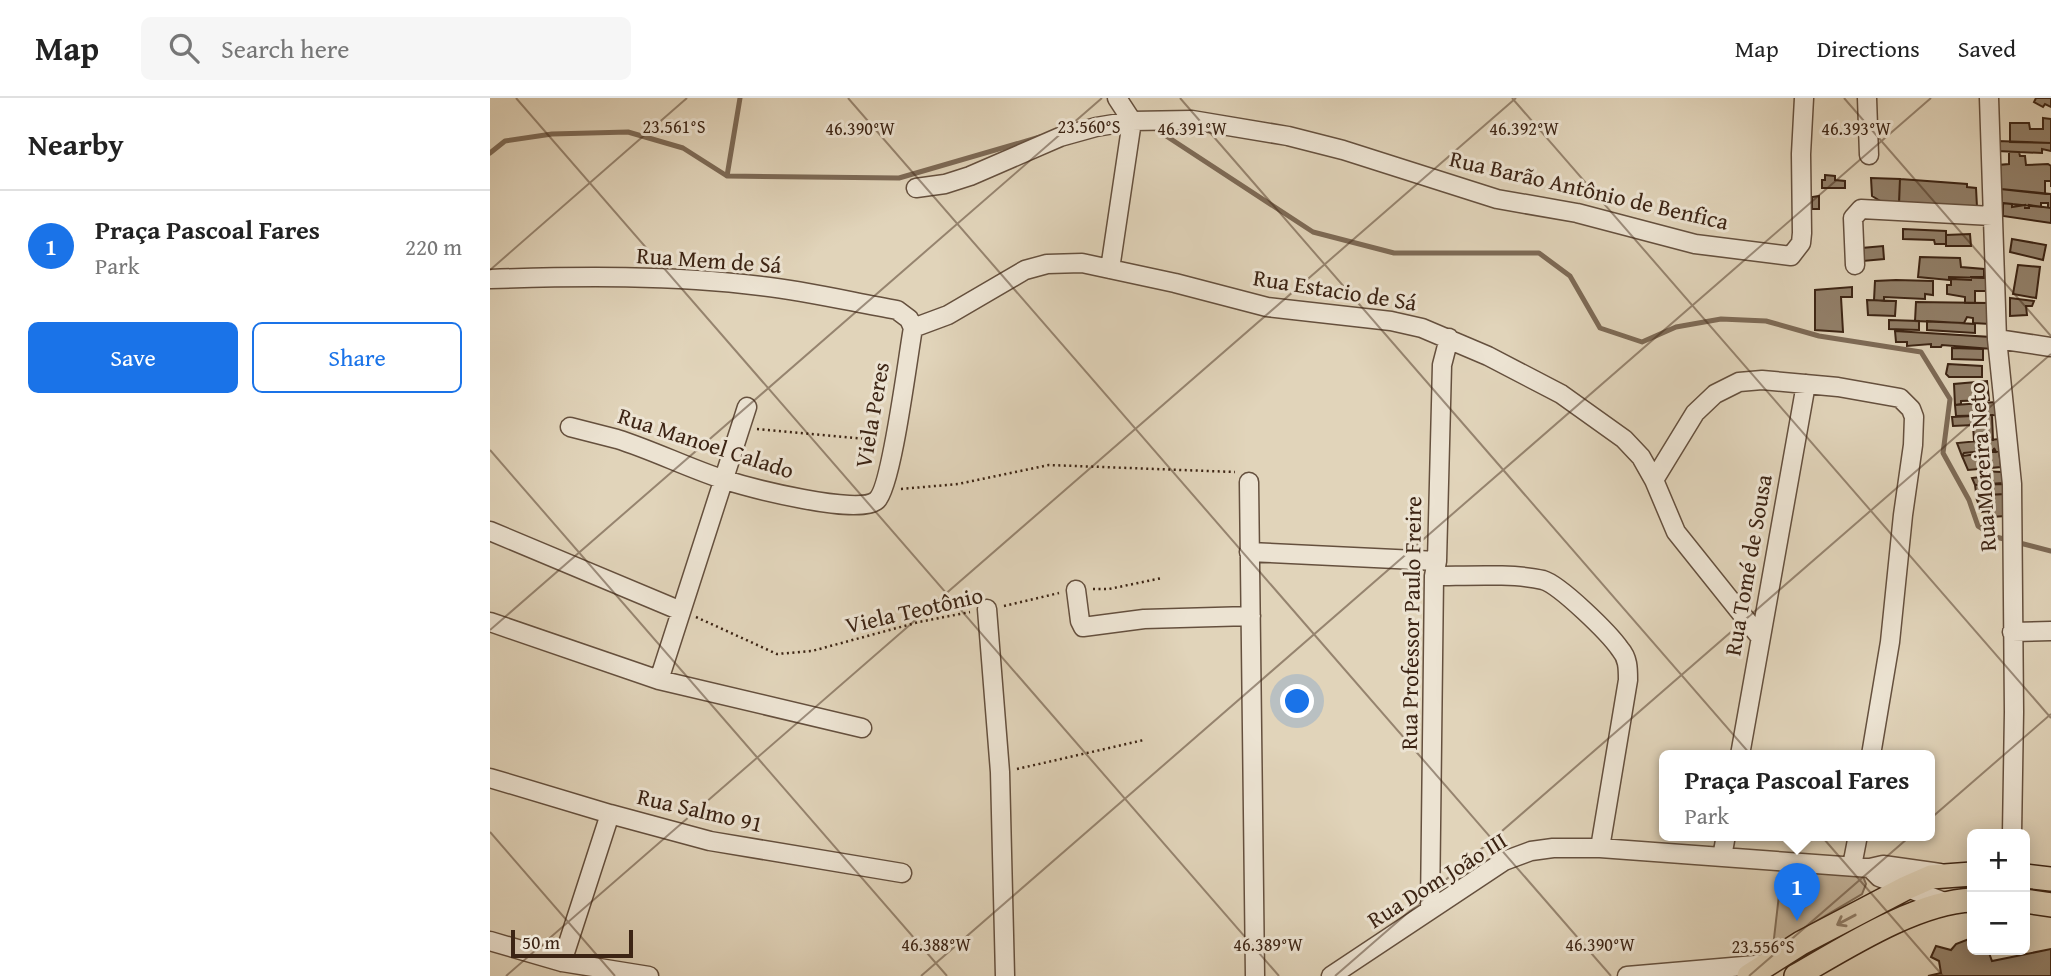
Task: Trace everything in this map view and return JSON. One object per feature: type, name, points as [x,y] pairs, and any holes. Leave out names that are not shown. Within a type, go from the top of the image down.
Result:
[{"type":"main road","points":[[1758,970],[1906,888],[1931,877],[1967,874]]},
{"type":"main road","points":[[2030,877],[2051,879]]},
{"type":"main road","points":[[1796,976],[1891,925],[1947,903],[1967,901]]},
{"type":"main road","points":[[2030,902],[2051,905]]},
{"type":"street","points":[[1110,269],[1132,121],[1117,98]]},
{"type":"street","name":"Rua Barão Antônio de Benfica","points":[[916,188],[945,184],[970,176],[1059,137],[1132,121],[1192,120],[1288,136],[1343,150],[1497,199],[1611,221],[1695,244],[1791,256],[1801,243],[1802,233],[1801,154],[1804,98]]},
{"type":"street","points":[[1867,98],[1869,155]]},
{"type":"street","name":"Rua Moreira Neto","points":[[1989,98],[1997,339],[2012,484],[2012,829]]},
{"type":"street","points":[[1855,265],[1853,218],[1861,209],[1992,216]]},
{"type":"street","name":"Rua Estacio de Sá","points":[[913,328],[948,316],[1025,270],[1047,264],[1082,263],[1267,307],[1391,321],[1422,328],[1449,338],[1529,377],[1587,411],[1623,439],[1642,457],[1676,532],[1760,637]]},
{"type":"street","name":"Rua Mem de Sá","points":[[490,279],[543,277],[702,280],[764,286],[897,310],[909,319],[913,328]]},
{"type":"street","name":"Viela Peres","points":[[869,506],[876,502],[883,491],[913,328]]},
{"type":"street","name":"Rua Professor Paulo Freire","points":[[1430,910],[1435,568],[1442,365],[1449,338]]},
{"type":"street","points":[[1997,339],[2051,347]]},
{"type":"street","points":[[1654,480],[1695,413],[1715,394],[1739,382],[1762,380],[1806,384],[1900,398],[1907,402],[1914,417],[1913,445],[1903,515],[1891,642],[1872,750]]},
{"type":"street","name":"Rua Tomé de Sousa","points":[[1741,750],[1806,384]]},
{"type":"street","points":[[659,680],[747,407]]},
{"type":"street","name":"Rua Manoel Calado","points":[[570,427],[618,440],[723,479],[794,497],[847,506],[869,506]]},
{"type":"street","points":[[1249,482],[1255,976]]},
{"type":"street","points":[[490,531],[681,611]]},
{"type":"street","points":[[1249,552],[1545,580],[1577,605],[1621,650],[1628,664],[1628,680],[1600,848]]},
{"type":"street","points":[[1076,590],[1083,626],[1144,619],[1251,616]]},
{"type":"street","points":[[987,609],[1000,772],[1005,976]]},
{"type":"street","points":[[490,622],[659,680],[862,728]]},
{"type":"street","points":[[2012,632],[2051,631]]},
{"type":"street","name":"Rua Salmo 91","points":[[490,778],[710,841],[902,873]]},
{"type":"street","points":[[562,962],[610,814]]},
{"type":"street","points":[[1722,857],[1725,841]]},
{"type":"street","points":[[1858,841],[1861,867]]},
{"type":"street","name":"Rua Dom João III","points":[[1331,976],[1504,861],[1553,848],[1600,848],[1861,867],[1883,866],[1948,874]]},
{"type":"street","name":"Rua Dom João III","points":[[1861,867],[1879,877],[1947,903]]},
{"type":"street","points":[[490,941],[562,962],[649,976]]},
{"type":"street","points":[[1628,976],[1758,970]]},
{"type":"path","points":[[740,428],[894,442]]},
{"type":"path","points":[[883,491],[958,484],[1049,465],[1231,470],[1249,482]]},
{"type":"path","name":"Viela Teotônio","points":[[681,611],[777,654],[812,651],[919,622],[1076,590],[1109,589],[1162,578]]},
{"type":"path","points":[[1000,772],[1144,740]]},
{"type":"shaded area","points":[[1782,869],[1862,874],[1866,884],[1862,894],[1773,947]]},
{"type":"building","points":[[2036,98],[2051,98],[2051,107],[2045,104],[2043,107],[2034,102]]},
{"type":"building","points":[[2043,118],[2051,119],[2051,143],[2010,142],[2010,123],[2029,123],[2030,129],[2043,129]]},
{"type":"building","points":[[1997,141],[2051,143],[2051,151],[1998,151]]},
{"type":"building","points":[[2009,152],[2019,152],[2020,156],[2025,156],[2026,165],[2051,166],[2051,181],[2045,181],[2045,194],[2001,189],[1998,165],[2009,164]]},
{"type":"building","points":[[1825,175],[1845,181],[1845,188],[1822,188]]},
{"type":"building","points":[[1871,178],[1900,179],[1899,205],[1887,205],[1872,196]]},
{"type":"building","points":[[1900,179],[1967,184],[1967,187],[1976,188],[1977,207],[1899,202]]},
{"type":"building","points":[[2001,189],[2051,194],[2051,208],[2048,208],[2048,203],[2041,203],[2041,207],[2002,203]]},
{"type":"building","points":[[1819,196],[1819,209],[1812,209],[1812,197]]},
{"type":"building","points":[[2003,203],[2012,204],[2012,207],[2025,205],[2025,208],[2029,208],[2029,205],[2051,208],[2051,223],[2003,216]]},
{"type":"building","points":[[1903,229],[1946,231],[1946,244],[1935,244],[1934,240],[1903,239]]},
{"type":"building","points":[[1970,234],[1971,246],[1946,246],[1946,235]]},
{"type":"building","points":[[2012,239],[2046,245],[2043,260],[2010,252]]},
{"type":"building","points":[[1883,246],[1884,259],[1863,261],[1862,248]]},
{"type":"building","points":[[1920,257],[1960,258],[1961,267],[1984,269],[1984,278],[1949,277],[1949,280],[1918,277]]},
{"type":"building","points":[[2018,265],[2040,267],[2036,298],[2013,294]]},
{"type":"building","points":[[1971,277],[1988,277],[1989,291],[1975,291],[1975,303],[1965,303],[1965,297],[1947,294],[1947,285],[1951,285],[1951,279],[1971,280]]},
{"type":"building","points":[[1875,281],[1933,281],[1933,295],[1925,294],[1925,299],[1884,297],[1884,301],[1874,300]]},
{"type":"building","points":[[1852,287],[1852,297],[1841,297],[1843,332],[1815,330],[1815,290]]},
{"type":"building","points":[[2010,298],[2034,301],[2032,306],[2026,306],[2027,315],[2010,316]]},
{"type":"building","points":[[1867,300],[1896,301],[1895,316],[1868,315]]},
{"type":"building","points":[[1916,302],[1989,303],[1990,324],[1973,323],[1973,318],[1967,317],[1964,323],[1915,321]]},
{"type":"building","points":[[1889,320],[1919,321],[1919,330],[1889,329]]},
{"type":"building","points":[[1927,321],[1975,324],[1975,333],[1927,330]]},
{"type":"building","points":[[1895,331],[1991,337],[1992,349],[1942,345],[1931,347],[1931,344],[1907,346],[1907,342],[1896,342]]},
{"type":"building","points":[[1952,348],[1983,349],[1983,360],[1952,359]]},
{"type":"building","points":[[1948,364],[1982,366],[1982,377],[1949,377],[1946,374]]},
{"type":"building","points":[[1987,381],[1989,400],[1961,401],[1961,404],[1955,405],[1954,384]]},
{"type":"building","points":[[1996,402],[1998,415],[1956,416],[1955,405]]},
{"type":"building","points":[[1992,415],[1993,440],[1974,441],[1973,425],[1953,426],[1952,417]]},
{"type":"building","points":[[1999,439],[1999,451],[1996,452],[1994,448],[1964,453],[1962,456],[1957,443]]},
{"type":"building","points":[[1999,451],[2001,467],[1968,470],[1962,456]]},
{"type":"building","points":[[1980,471],[2002,472],[2003,483],[1975,485],[1972,478],[1980,477]]},
{"type":"building","points":[[2005,484],[2006,494],[1986,495],[1986,499],[1977,500],[1975,485]]},
{"type":"building","points":[[2004,494],[2006,516],[1990,517],[1989,511],[1982,512],[1977,500],[1986,499],[1986,495]]},
{"type":"building","points":[[1967,940],[1967,955],[1990,955],[1992,961],[2051,949],[2051,976],[1928,976],[1941,973],[1939,961],[1931,957],[1936,946],[1951,950],[1956,944]]},
{"type":"waterway","points":[[727,176],[740,98]]},
{"type":"waterway","points":[[1154,128],[1313,232],[1394,253],[1539,253],[1570,276],[1600,328],[1642,342],[1676,327],[1721,319],[1766,321],[1819,336],[1921,352],[1950,399],[1943,453],[1969,500],[1978,526],[1996,537],[2051,551]]},
{"type":"waterway","points":[[490,153],[505,141],[552,134],[628,132],[683,148],[727,176],[899,178],[1040,137]]},
{"type":"place","name":"Praça Pascoal Fares","points":[[1797,921]]}]
